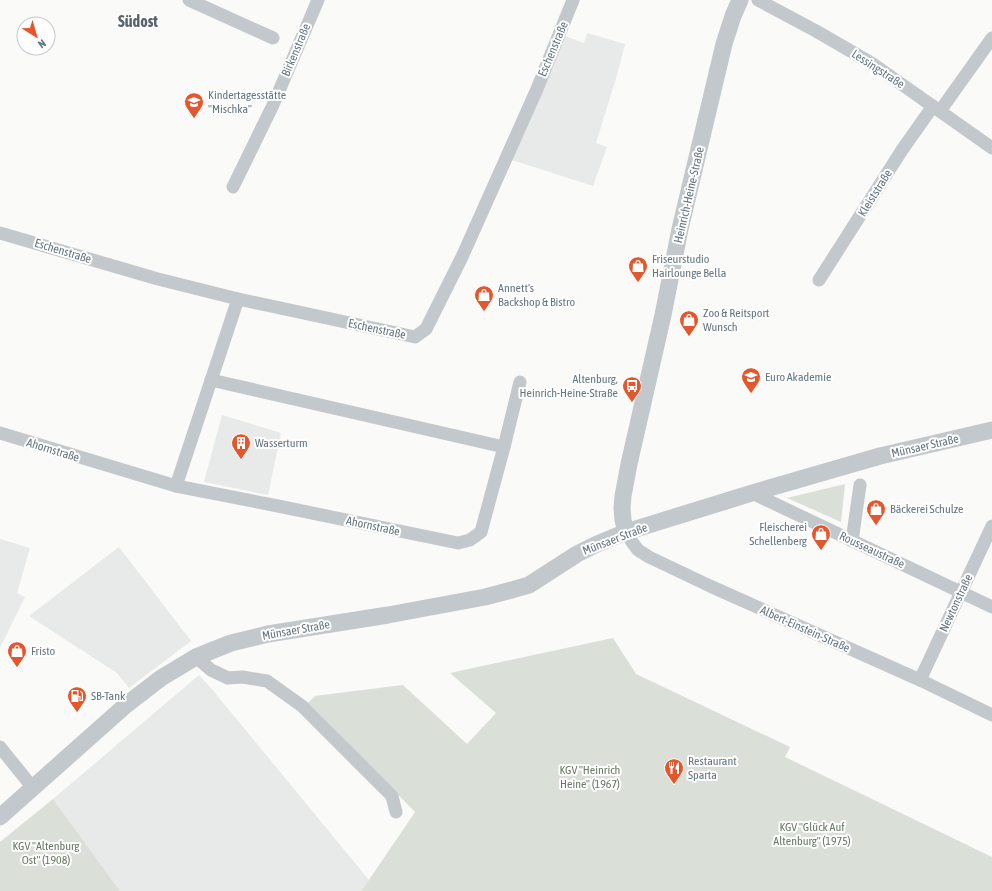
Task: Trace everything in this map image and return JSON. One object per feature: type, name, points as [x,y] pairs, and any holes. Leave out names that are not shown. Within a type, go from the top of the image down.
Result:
[{"type":"street","points":[[189,0],[273,38]]},
{"type":"street","name":"Birkenstraße","points":[[233,188],[273,105],[318,0]]},
{"type":"street","name":"Eschenstraße","points":[[0,232],[158,279],[238,299],[415,337],[426,329],[462,257],[574,0]]},
{"type":"street","name":"Heinrich-Heine-Straße","points":[[626,532],[622,508],[629,464],[663,315],[680,230],[722,51],[733,16],[740,0]]},
{"type":"street","name":"Lessingstraße","points":[[758,0],[873,64],[992,148]]},
{"type":"street","name":"Kleiststraße","points":[[819,280],[902,150],[992,38]]},
{"type":"street","points":[[176,486],[238,299]]},
{"type":"street","points":[[211,380],[504,446]]},
{"type":"street","name":"Ahornstraße","points":[[0,434],[176,486],[458,543],[470,540],[481,532],[520,382]]},
{"type":"street","name":"Münsaer Straße","points":[[0,817],[126,706],[161,678],[196,657],[231,643],[268,634],[410,611],[485,597],[508,591],[529,585],[583,551],[626,532],[752,493],[880,456],[992,430]]},
{"type":"street","points":[[852,541],[860,486]]},
{"type":"street","name":"Rousseaustraße","points":[[752,493],[992,607]]},
{"type":"street","name":"Newtonstraße","points":[[920,680],[992,526]]},
{"type":"street","name":"Albert-Einstein-Straße","points":[[626,532],[638,550],[649,557],[920,680],[992,715]]},
{"type":"street","points":[[196,657],[211,670],[228,678],[242,677],[267,681],[302,706],[392,796],[396,812]]},
{"type":"street","points":[[0,747],[33,788]]},
{"type":"shaded area","points":[[587,33],[625,44],[596,143],[607,147],[593,186],[512,160],[565,36],[584,43]]},
{"type":"shaded area","points":[[222,415],[281,433],[268,495],[204,482]]},
{"type":"shaded area","points":[[0,539],[30,548],[17,593],[25,597],[0,648]]},
{"type":"shaded area","points":[[119,547],[191,641],[129,688],[117,673],[29,616]]},
{"type":"shaded area","points":[[199,675],[369,880],[361,891],[120,891],[53,799]]},
{"type":"green space","points":[[845,484],[841,522],[787,498]]},
{"type":"green space","name":"KGV \"Heinrich Heine\" (1967)","points":[[613,638],[636,674],[790,747],[785,757],[992,857],[992,891],[361,891],[415,812],[308,703],[315,696],[403,685],[467,744],[496,713],[450,673]]},
{"type":"green space","name":"KGV \"Altenburg Ost\" (1908)","points":[[53,799],[120,891],[0,891],[0,842]]},
{"type":"place","name":"Kindertagesstätte \"Mischka\"","points":[[194,119]]},
{"type":"place","name":"Friseurstudio Hairlounge Bella","points":[[638,283]]},
{"type":"place","name":"Annett's Backshop & Bistro","points":[[484,312]]},
{"type":"place","name":"Zoo & Reitsport Wunsch","points":[[689,337]]},
{"type":"place","name":"Euro Akademie","points":[[751,394]]},
{"type":"place","name":"Altenburg, Heinrich-Heine-Straße","points":[[632,403]]},
{"type":"place","name":"Wasserturm","points":[[241,460]]},
{"type":"place","name":"Bäckerei Schulze","points":[[876,526]]},
{"type":"place","name":"Fleischerei Schellenberg","points":[[821,551]]},
{"type":"place","name":"Fristo","points":[[17,668]]},
{"type":"place","name":"SB-Tank","points":[[77,713]]},
{"type":"place","name":"Restaurant Sparta","points":[[674,785]]},
{"type":"district","name":"Südost","points":[[138,21]]},
{"type":"park label","name":"KGV \"Glück Auf Altenburg\" (1975)","points":[[812,834]]}]
